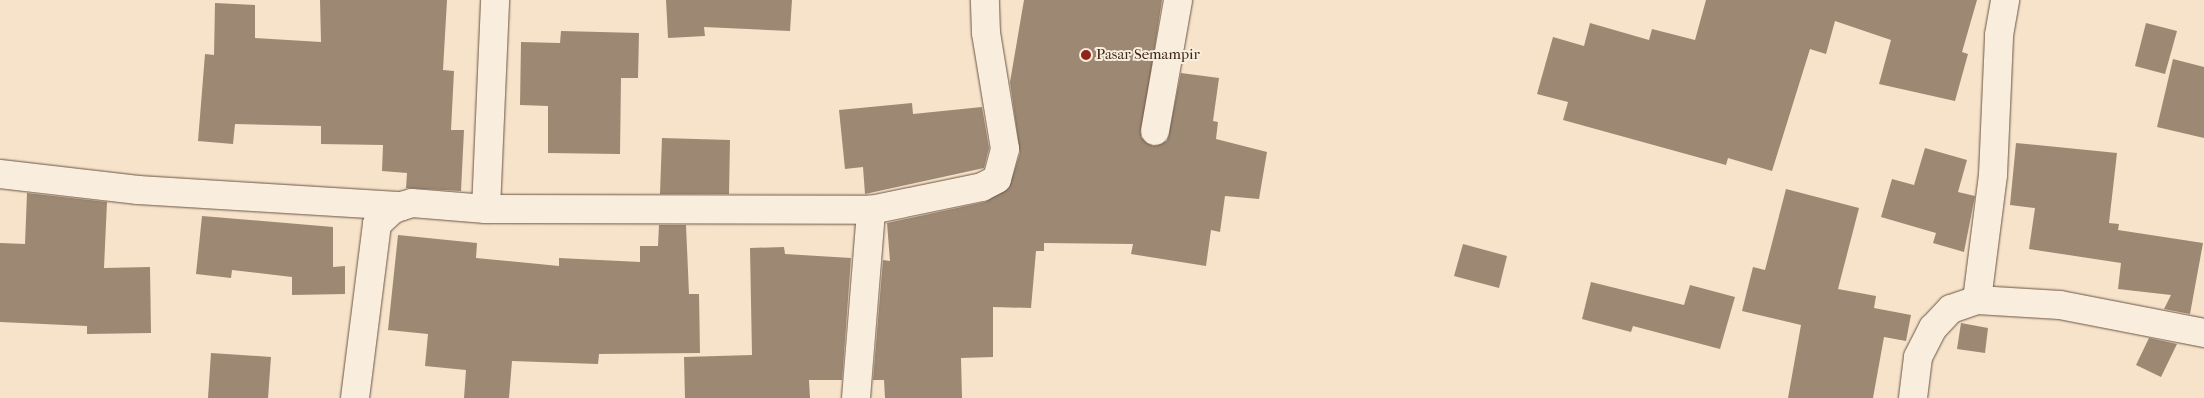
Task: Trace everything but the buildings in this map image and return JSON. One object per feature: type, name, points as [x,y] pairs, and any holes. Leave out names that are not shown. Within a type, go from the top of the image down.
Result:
[{"type":"street","points":[[486,208],[495,0]]},
{"type":"street","points":[[355,398],[377,224],[392,210],[402,206],[412,203],[486,208],[871,210],[982,187],[997,180],[1005,148],[986,33],[985,0]]},
{"type":"street","points":[[1155,130],[1178,0]]},
{"type":"street","points":[[1977,300],[1993,176],[1999,35],[2005,0]]},
{"type":"street","points":[[0,174],[138,190],[402,206]]},
{"type":"street","points":[[856,398],[871,210]]},
{"type":"street","points":[[1913,398],[1918,358],[1933,328],[1951,309],[1977,300],[2060,305],[2204,333]]},
{"type":"place","name":"Pasar Semampir","points":[[1086,55]]}]
